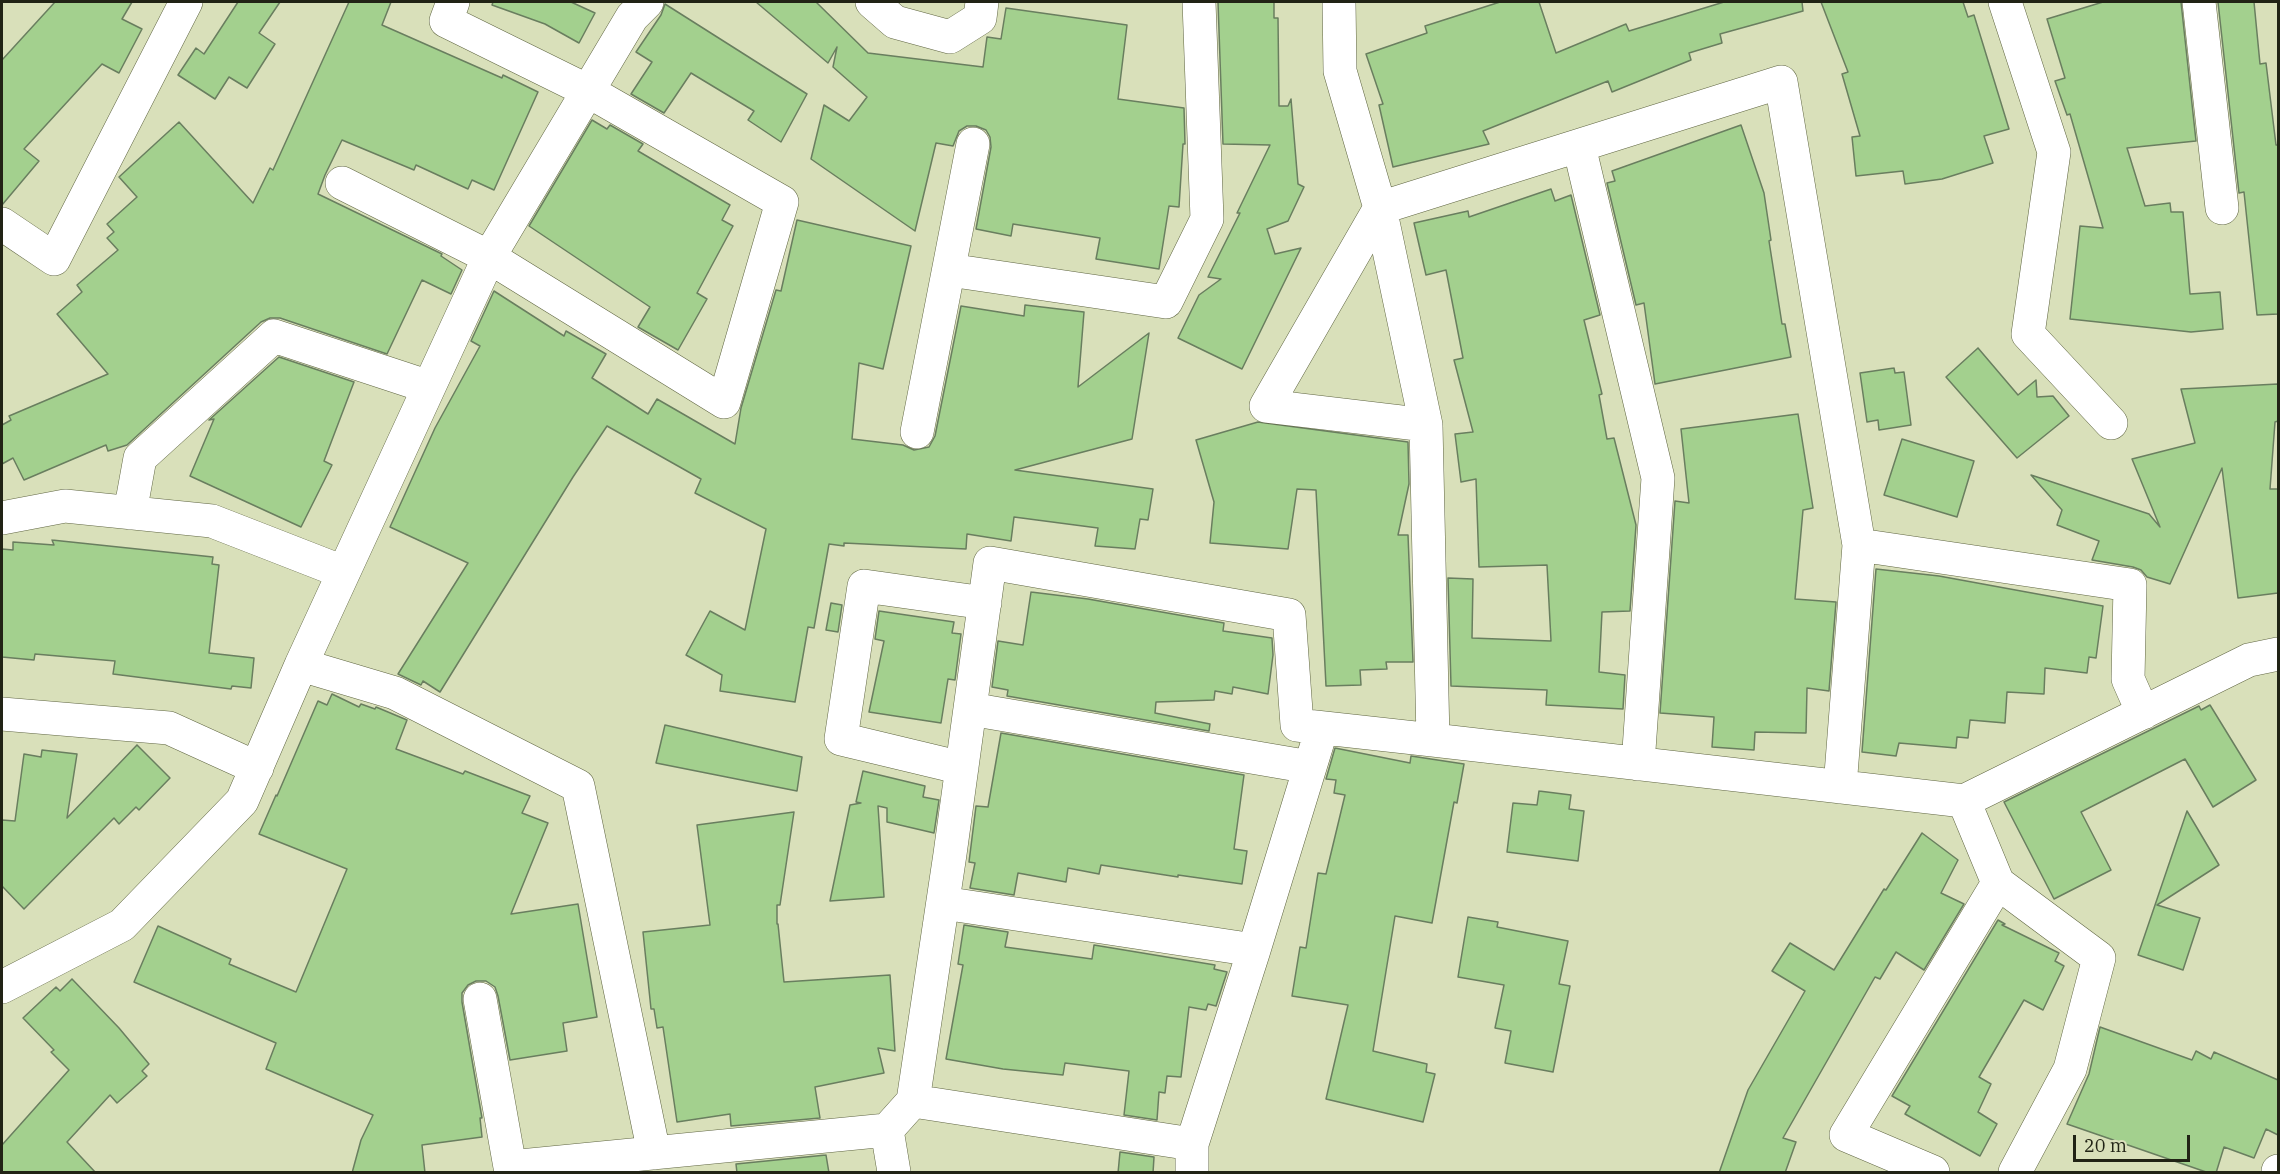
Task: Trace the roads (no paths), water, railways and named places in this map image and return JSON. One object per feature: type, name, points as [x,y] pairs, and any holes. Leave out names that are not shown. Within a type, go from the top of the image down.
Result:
[{"type":"street","points":[[2,224],[54,259],[186,2]]},
{"type":"street","points":[[342,183],[489,257],[724,402],[782,202],[588,91],[446,21],[453,2]]},
{"type":"street","points":[[2,987],[122,925],[242,801],[301,665],[489,257],[632,17],[647,2]]},
{"type":"street","points":[[872,2],[895,22],[950,37],[980,18],[982,2]]},
{"type":"street","points":[[949,270],[1166,302],[1207,219],[1199,2]]},
{"type":"street","points":[[1339,2],[1341,72],[1380,208],[1426,425],[1433,740]]},
{"type":"street","points":[[2005,2],[2054,152],[2028,334],[2112,423]]},
{"type":"street","points":[[2199,2],[2222,208]]},
{"type":"street","points":[[1426,425],[1266,406],[1380,208],[1780,82],[1859,544],[1840,787]]},
{"type":"street","points":[[917,432],[973,144]]},
{"type":"street","points":[[1579,146],[1658,478],[1638,764]]},
{"type":"street","points":[[130,513],[140,458],[274,336],[429,387]]},
{"type":"street","points":[[2,518],[64,506],[212,521],[344,572]]},
{"type":"street","points":[[1859,544],[2130,585],[2128,679],[2143,713]]},
{"type":"street","points":[[480,999],[511,1170],[886,1130],[913,1101],[990,563],[1289,615],[1298,725],[1964,801],[2249,660],[2278,654]]},
{"type":"street","points":[[962,768],[841,739],[864,586],[984,603]]},
{"type":"street","points":[[301,665],[395,693],[578,786],[654,1153]]},
{"type":"street","points":[[970,709],[1310,768]]},
{"type":"street","points":[[2,714],[169,728],[256,768]]},
{"type":"street","points":[[913,1101],[1192,1158],[1322,728]]},
{"type":"street","points":[[1964,801],[1998,883],[2099,958],[2070,1069],[2015,1173]]},
{"type":"street","points":[[1933,1173],[1846,1135],[1998,883]]},
{"type":"street","points":[[943,903],[1254,950]]},
{"type":"street","points":[[886,1130],[894,1173]]}]
